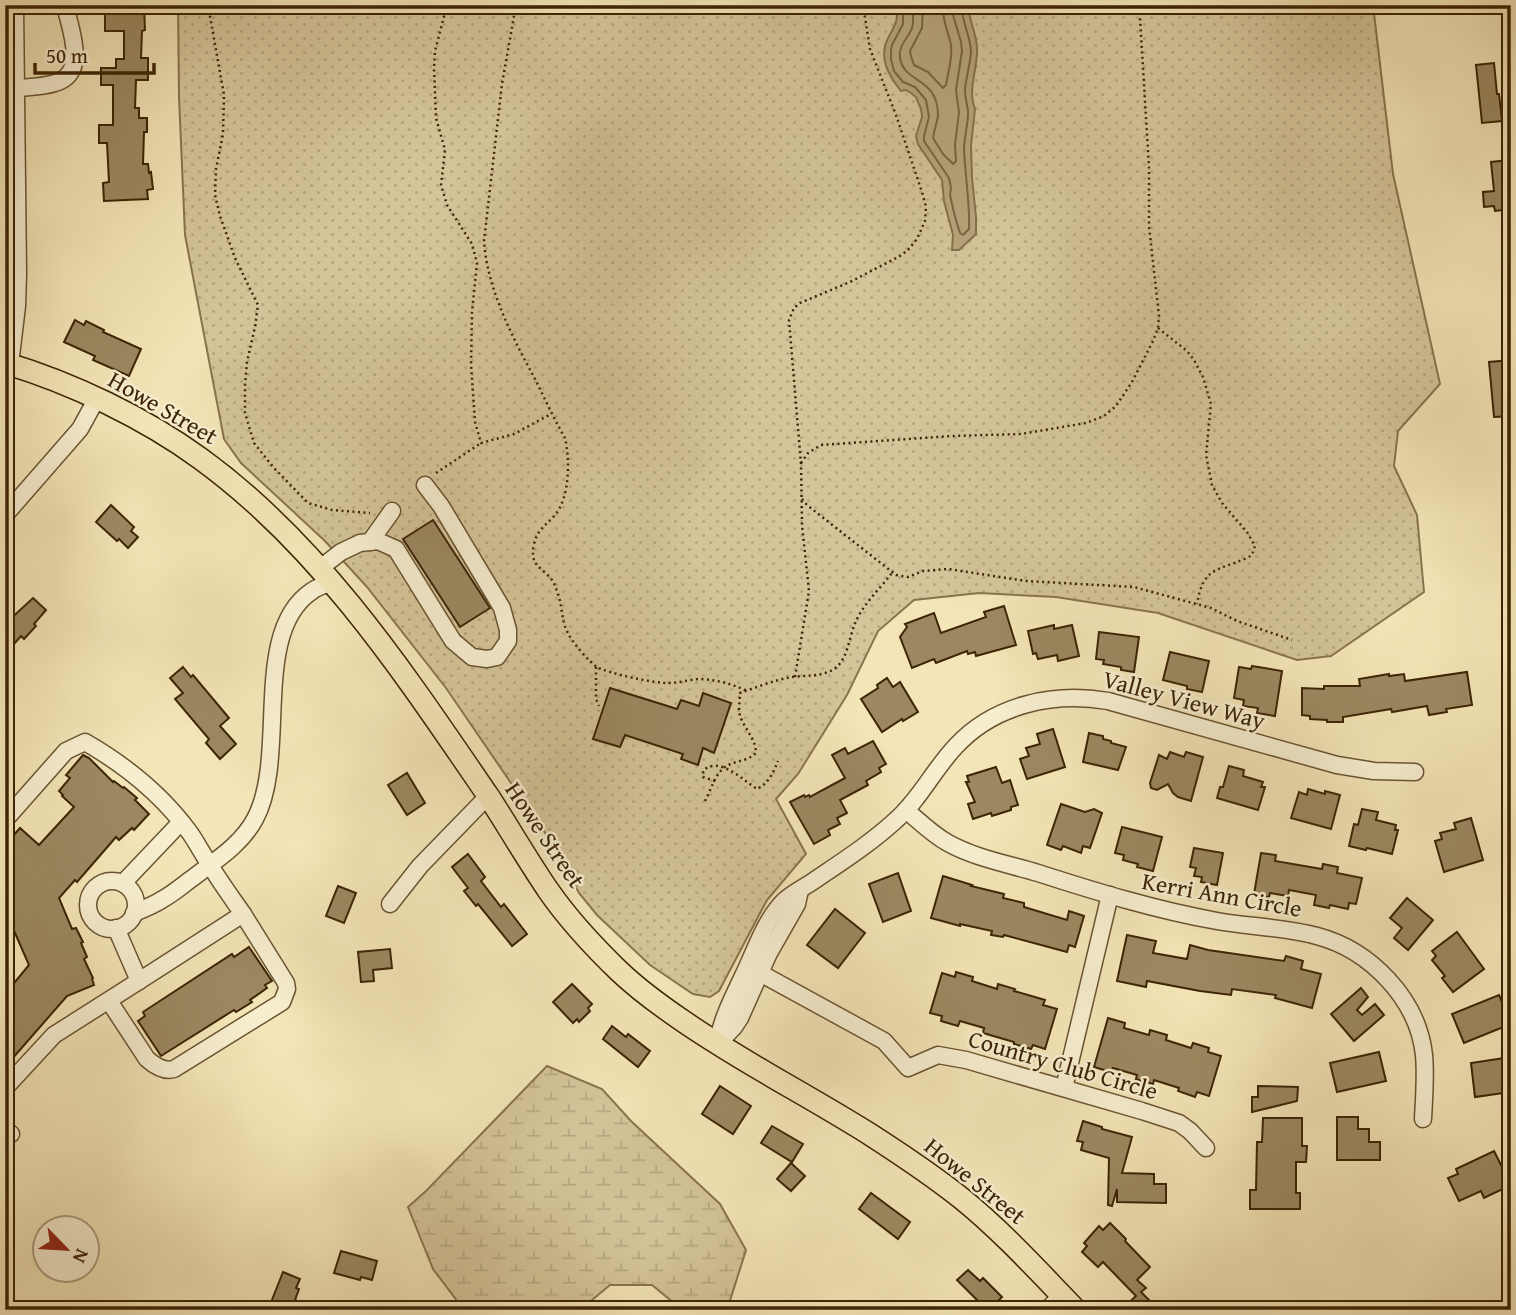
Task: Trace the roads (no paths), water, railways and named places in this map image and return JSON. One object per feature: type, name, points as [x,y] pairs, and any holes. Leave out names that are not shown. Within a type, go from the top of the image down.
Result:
[{"type":"main road","name":"Howe Street","points":[[8,363],[97,398],[158,431],[217,471],[279,525],[325,575],[391,657],[488,796],[550,892],[622,974],[644,993],[717,1044],[870,1135],[963,1199],[1061,1305]]},
{"type":"street","points":[[8,363],[17,306],[18,274],[15,5]]},
{"type":"street","points":[[16,88],[57,83],[66,78],[72,70],[75,48],[65,5]]},
{"type":"street","points":[[5,515],[80,429],[97,398]]},
{"type":"street","points":[[108,927],[127,923],[134,913],[163,900],[235,846],[255,820],[263,800],[272,756],[275,671],[279,642],[296,607],[313,590],[341,552],[360,543],[378,541],[396,549],[453,641],[472,657],[497,657],[508,641],[502,608],[425,485]]},
{"type":"street","points":[[370,542],[385,512]]},
{"type":"street","name":"Valley View Way","points":[[717,1044],[725,1015],[753,977],[760,939],[774,913],[786,899],[889,826],[906,810],[957,745],[978,728],[1014,709],[1054,699],[1108,701],[1337,765],[1374,771],[1415,772]]},
{"type":"street","points":[[5,820],[66,751],[85,742],[122,765],[156,796],[190,833],[286,983],[287,989],[282,1003],[169,1070],[153,1065],[147,1059],[109,1001]]},
{"type":"street","points":[[390,904],[420,866],[488,796]]},
{"type":"street","name":"Kerri Ann Circle","points":[[906,810],[942,839],[960,849],[1155,908],[1219,922],[1319,936],[1365,959],[1393,986],[1418,1030],[1424,1055],[1423,1119]]},
{"type":"street","points":[[123,883],[181,822]]},
{"type":"street","points":[[134,913],[133,893],[123,883],[101,883],[90,894],[90,916],[108,927],[139,981]]},
{"type":"street","points":[[1064,1088],[1110,895]]},
{"type":"street","points":[[5,1088],[54,1035],[243,914]]},
{"type":"street","name":"Country Club Circle","points":[[753,977],[884,1041],[908,1068],[938,1055],[967,1060],[1179,1123],[1206,1148]]},
{"type":"water","points":[[896,5],[969,5],[977,49],[972,87],[975,109],[971,146],[976,234],[959,250],[952,250],[953,235],[944,201],[942,180],[918,144],[916,136],[922,117],[921,109],[916,97],[906,90],[901,91],[886,66],[885,45],[896,23]]}]
